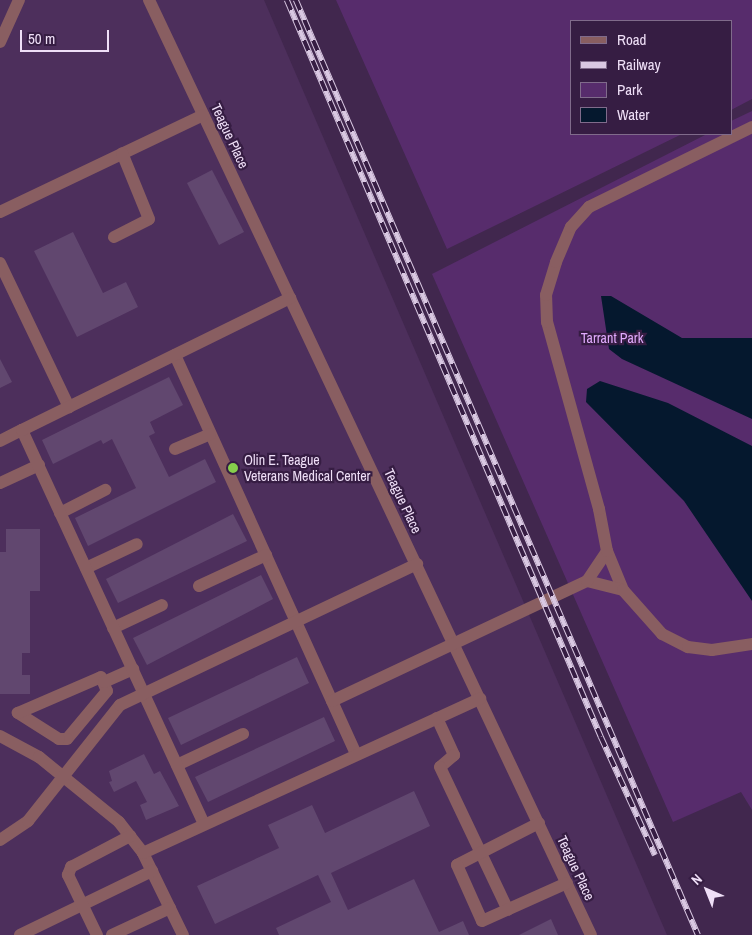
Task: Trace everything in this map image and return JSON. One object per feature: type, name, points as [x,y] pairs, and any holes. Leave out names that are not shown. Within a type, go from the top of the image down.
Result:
[{"type":"lane","points":[[0,42],[19,0]]},
{"type":"lane","name":"Teague Place","points":[[149,0],[591,935]]},
{"type":"lane","points":[[0,212],[203,114]]},
{"type":"lane","points":[[752,127],[589,207],[571,227],[556,262],[546,295],[547,322],[599,510],[607,551],[623,590],[662,634],[688,647],[712,650],[752,644]]},
{"type":"lane","points":[[114,237],[149,219],[122,153]]},
{"type":"lane","points":[[0,263],[69,407]]},
{"type":"lane","points":[[0,441],[290,298]]},
{"type":"lane","points":[[175,355],[356,754]]},
{"type":"lane","points":[[22,430],[204,824]]},
{"type":"lane","points":[[175,448],[210,434]]},
{"type":"lane","points":[[0,483],[39,465]]},
{"type":"lane","points":[[60,513],[105,490]]},
{"type":"lane","points":[[86,568],[136,544]]},
{"type":"lane","points":[[332,701],[587,581],[607,551]]},
{"type":"lane","points":[[199,586],[266,556]]},
{"type":"lane","points":[[0,840],[28,821],[62,775],[120,705],[417,564]]},
{"type":"lane","points":[[587,581],[623,590]]},
{"type":"lane","points":[[114,628],[162,605]]},
{"type":"lane","points":[[104,682],[132,669]]},
{"type":"lane","points":[[101,677],[104,682],[107,691],[67,740],[59,739],[18,713],[101,677]]},
{"type":"lane","points":[[143,853],[356,754],[480,699]]},
{"type":"lane","points":[[437,718],[454,755],[440,766],[508,910]]},
{"type":"lane","points":[[177,765],[244,734]]},
{"type":"lane","points":[[0,736],[39,757],[119,822],[143,853],[183,935]]},
{"type":"lane","points":[[539,823],[457,865],[482,921],[567,883]]},
{"type":"lane","points":[[97,935],[68,875],[71,867],[130,836]]},
{"type":"lane","points":[[20,935],[152,871]]},
{"type":"lane","points":[[112,935],[170,908]]},
{"type":"shaded area","name":"Olin E. Teague Veterans Medical Center","points":[[0,0],[264,0],[667,935],[0,935]]},
{"type":"green space","points":[[336,0],[752,0],[752,99],[732,109],[732,20],[570,20],[570,135],[680,135],[447,249]]},
{"type":"green space","name":"Tarrant Park","points":[[752,111],[752,810],[741,792],[673,822],[432,274],[705,135],[732,135],[732,121]]},
{"type":"water","points":[[601,296],[611,296],[682,338],[752,338],[752,419],[622,359],[609,349]]},
{"type":"water","points":[[600,381],[668,403],[752,446],[752,601],[684,501],[586,402],[587,389]]},
{"type":"building","points":[[212,170],[244,232],[219,245],[187,183]]},
{"type":"building","points":[[73,232],[103,293],[126,282],[138,307],[77,337],[34,251]]},
{"type":"building","points":[[0,359],[12,382],[0,388]]},
{"type":"building","points":[[169,377],[183,405],[150,422],[155,433],[149,436],[169,477],[205,459],[216,482],[88,546],[75,518],[136,488],[112,439],[103,444],[101,440],[53,464],[42,440]]},
{"type":"building","points":[[233,514],[247,541],[118,603],[106,579]]},
{"type":"building","points":[[6,529],[40,529],[40,591],[30,591],[30,653],[22,653],[22,675],[30,675],[30,694],[0,694],[0,552],[6,552]]},
{"type":"building","points":[[261,575],[273,599],[147,665],[133,638]]},
{"type":"building","points":[[297,657],[309,683],[181,745],[168,718]]},
{"type":"building","points":[[324,717],[335,741],[208,802],[195,777]]},
{"type":"building","points":[[144,754],[154,774],[160,771],[179,806],[146,820],[140,805],[147,802],[136,781],[114,792],[109,782],[112,781],[109,771]]},
{"type":"building","points":[[414,791],[430,826],[331,873],[348,910],[414,879],[439,932],[463,921],[469,935],[279,935],[276,928],[331,902],[318,875],[215,924],[197,886],[279,848],[268,825],[312,805],[325,833]]},
{"type":"building","points":[[551,919],[558,935],[519,935]]},
{"type":"railway","points":[[287,0],[601,737],[655,855]]},
{"type":"railway","points":[[296,0],[698,935]]},
{"type":"place","name":"Olin E. Teague Veterans Medical Center","points":[[233,468]]}]
